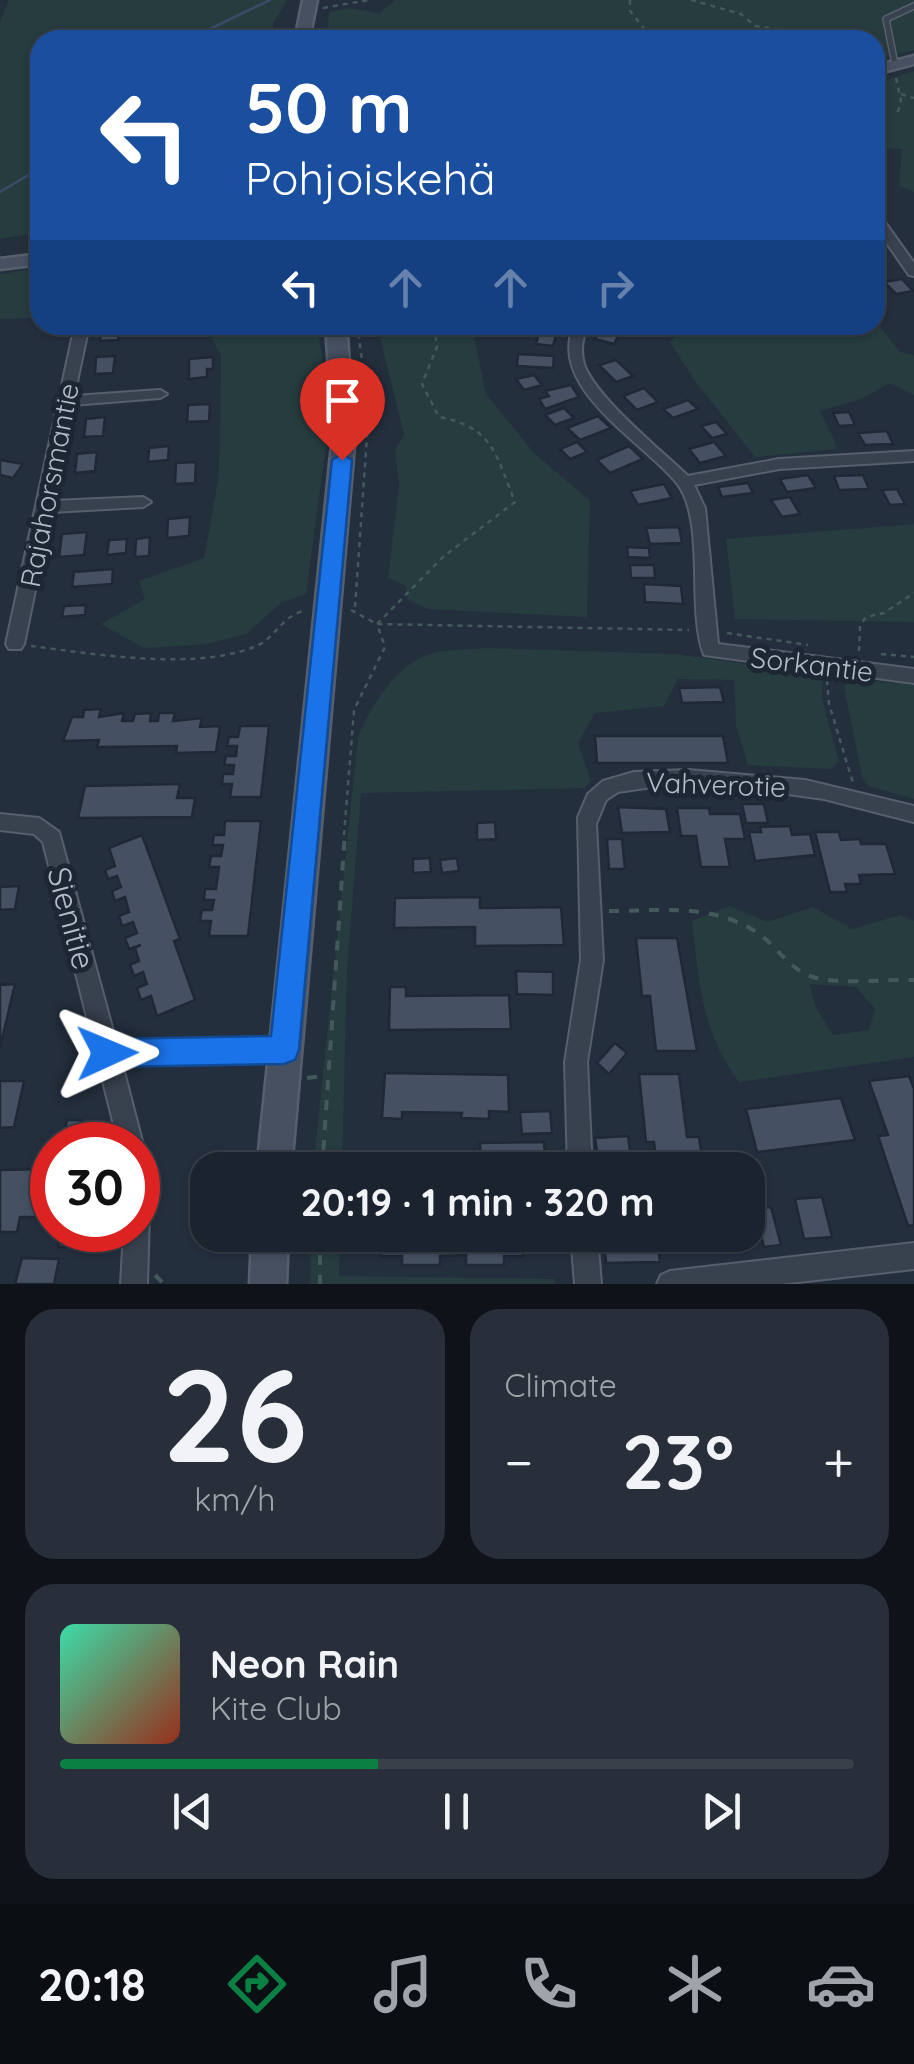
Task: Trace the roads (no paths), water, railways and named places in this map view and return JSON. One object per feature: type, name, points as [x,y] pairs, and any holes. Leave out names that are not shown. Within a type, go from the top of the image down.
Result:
[{"type":"main road","points":[[306,30],[316,4]]},
{"type":"main road","points":[[885,69],[914,60]]},
{"type":"main road","points":[[0,264],[30,260]]},
{"type":"main road","points":[[276,1152],[284,1050],[341,610],[344,394],[337,335]]},
{"type":"main road","points":[[268,1284],[269,1252]]},
{"type":"street","points":[[885,231],[914,272]]},
{"type":"street","name":"Rajahorsmantie","points":[[15,644],[80,335]]},
{"type":"street","points":[[576,335],[572,343],[577,368],[588,387],[685,482],[779,464],[914,456]]},
{"type":"street","points":[[66,400],[160,394]]},
{"type":"street","name":"Sorkantie","points":[[685,482],[697,508],[709,640],[914,676]]},
{"type":"street","points":[[46,507],[143,502]]},
{"type":"street","name":"Vahverotie","points":[[579,1152],[576,1062],[592,960],[586,824],[590,806],[601,792],[616,784],[642,780],[758,782],[821,790],[914,814]]},
{"type":"street","name":"Sienitie","points":[[0,822],[39,826],[52,838],[124,1122]]},
{"type":"street","points":[[107,1053],[284,1050]]},
{"type":"street","points":[[134,1284],[135,1252]]},
{"type":"street","points":[[585,1252],[588,1284]]},
{"type":"street","points":[[670,1284],[914,1256]]},
{"type":"lane","points":[[894,68],[886,19],[914,6]]},
{"type":"waterway","points":[[208,30],[270,0]]},
{"type":"waterway","points":[[0,192],[30,174]]}]
